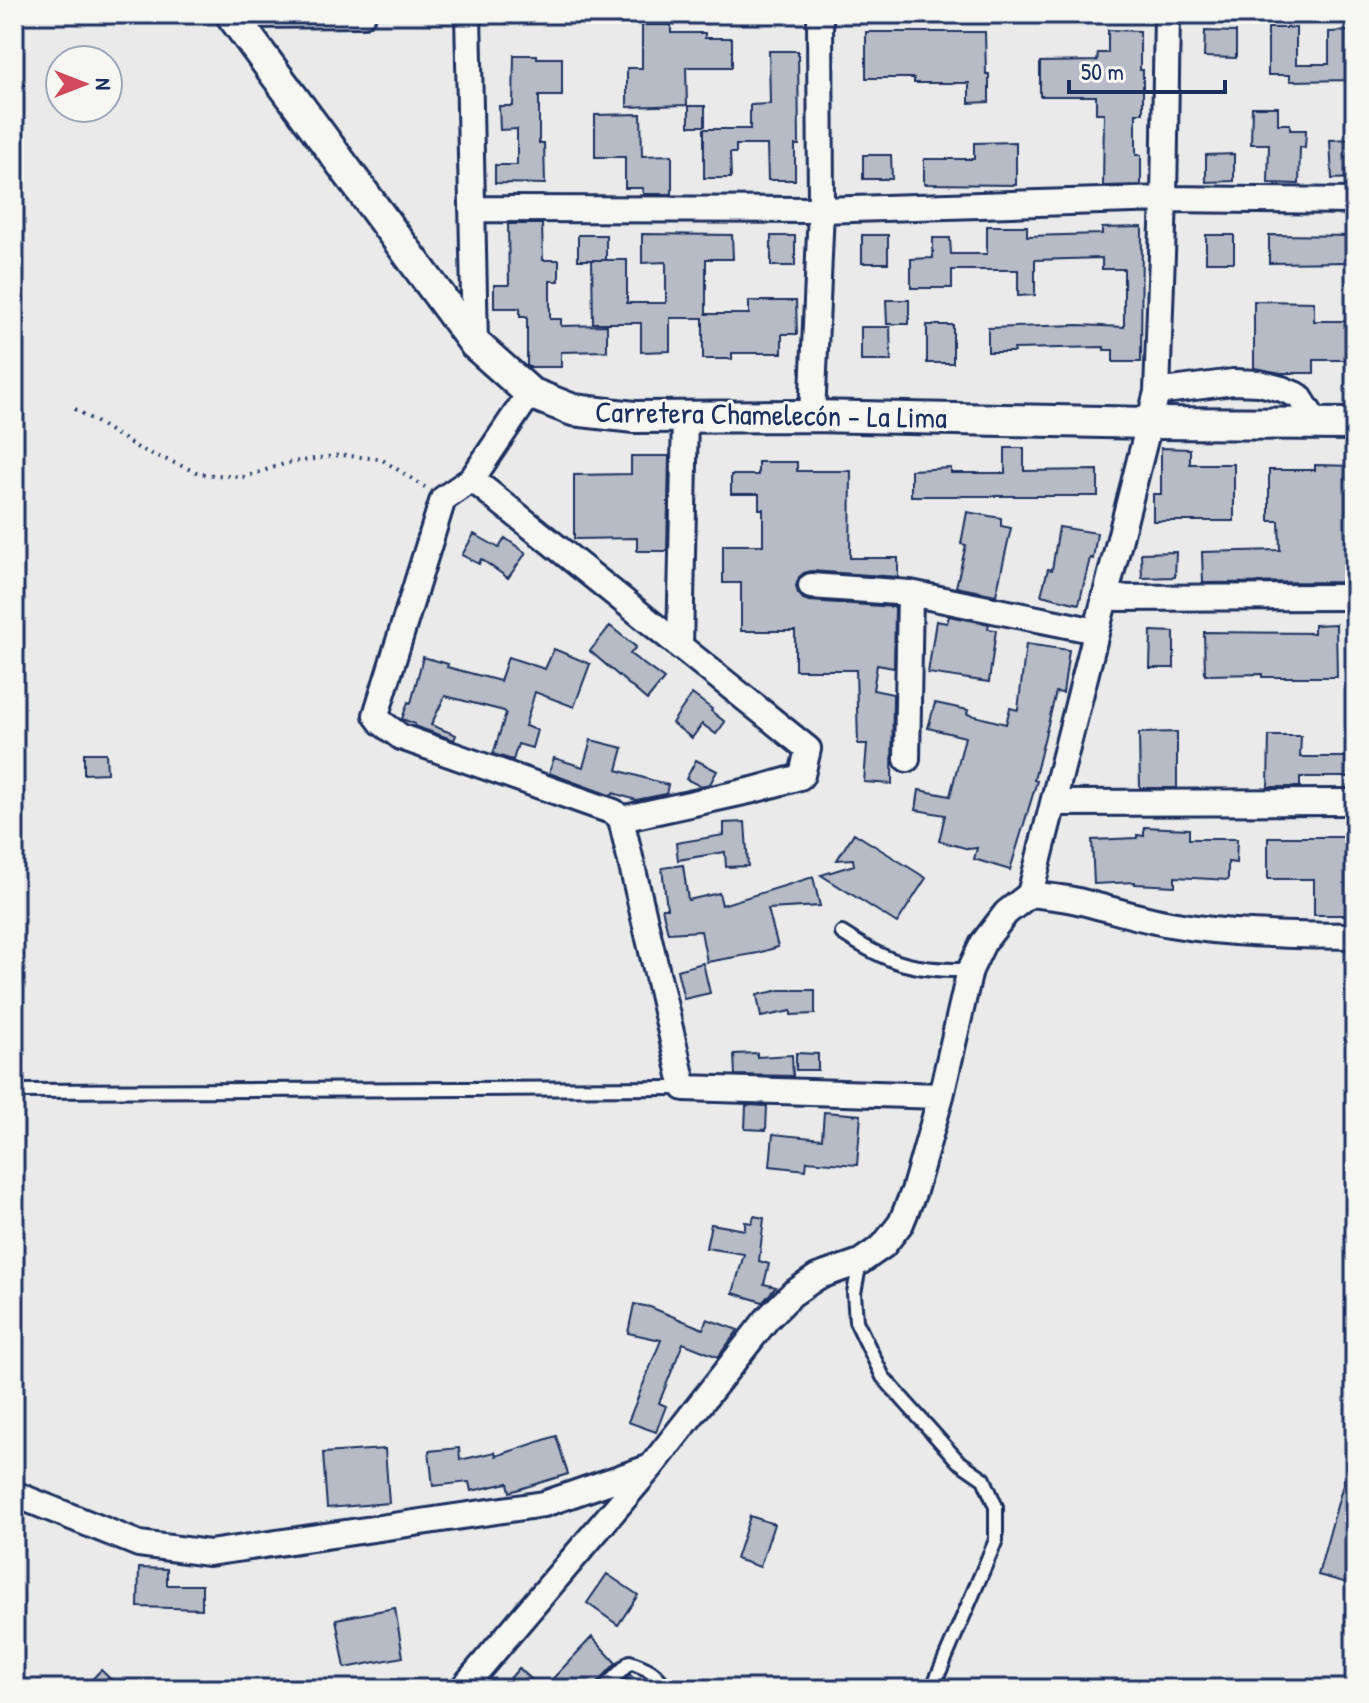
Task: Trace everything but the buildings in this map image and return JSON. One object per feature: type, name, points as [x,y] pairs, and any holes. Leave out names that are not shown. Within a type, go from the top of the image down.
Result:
[{"type":"street","points":[[231,15],[363,14]]},
{"type":"street","points":[[468,14],[475,344]]},
{"type":"street","points":[[812,416],[821,210],[820,14]]},
{"type":"street","points":[[462,1689],[650,1468],[767,1319],[792,1294],[817,1277],[860,1262],[883,1246],[901,1223],[914,1191],[941,1096],[970,970],[983,943],[1006,913],[1030,894],[1157,392],[1167,14]]},
{"type":"street","name":"Carretera Chamelecón - La Lima","points":[[231,15],[475,344],[530,393],[573,410],[634,417],[812,416],[1355,424]]},
{"type":"street","points":[[472,209],[821,210],[1164,199],[1355,201]]},
{"type":"street","points":[[1157,392],[1233,382],[1259,383],[1299,396],[1316,423]]},
{"type":"street","points":[[530,393],[472,479],[443,499],[376,715],[401,737],[614,812],[621,819],[684,1088],[941,1096]]},
{"type":"street","points":[[680,647],[685,417]]},
{"type":"street","points":[[472,479],[808,749],[802,775],[753,790],[621,819]]},
{"type":"street","points":[[811,586],[910,593],[1096,631]]},
{"type":"street","points":[[907,759],[910,593]]},
{"type":"street","points":[[1104,598],[1355,597]]},
{"type":"street","points":[[1053,803],[1355,802]]},
{"type":"street","points":[[1030,894],[1073,900],[1121,914],[1218,931],[1355,936]]},
{"type":"street","points":[[14,1494],[139,1544],[209,1553],[544,1504],[650,1468]]},
{"type":"lane","points":[[842,933],[870,952],[902,965],[936,971],[970,970]]},
{"type":"lane","points":[[14,1091],[684,1088]]},
{"type":"lane","points":[[860,1262],[854,1293],[856,1321],[883,1377],[958,1461],[984,1479],[996,1507],[996,1540],[932,1689]]},
{"type":"lane","points":[[603,1689],[630,1662],[659,1677],[666,1689]]},
{"type":"path","points":[[75,409],[138,448],[201,474],[245,477],[287,463],[353,456],[381,459],[443,499]]}]
